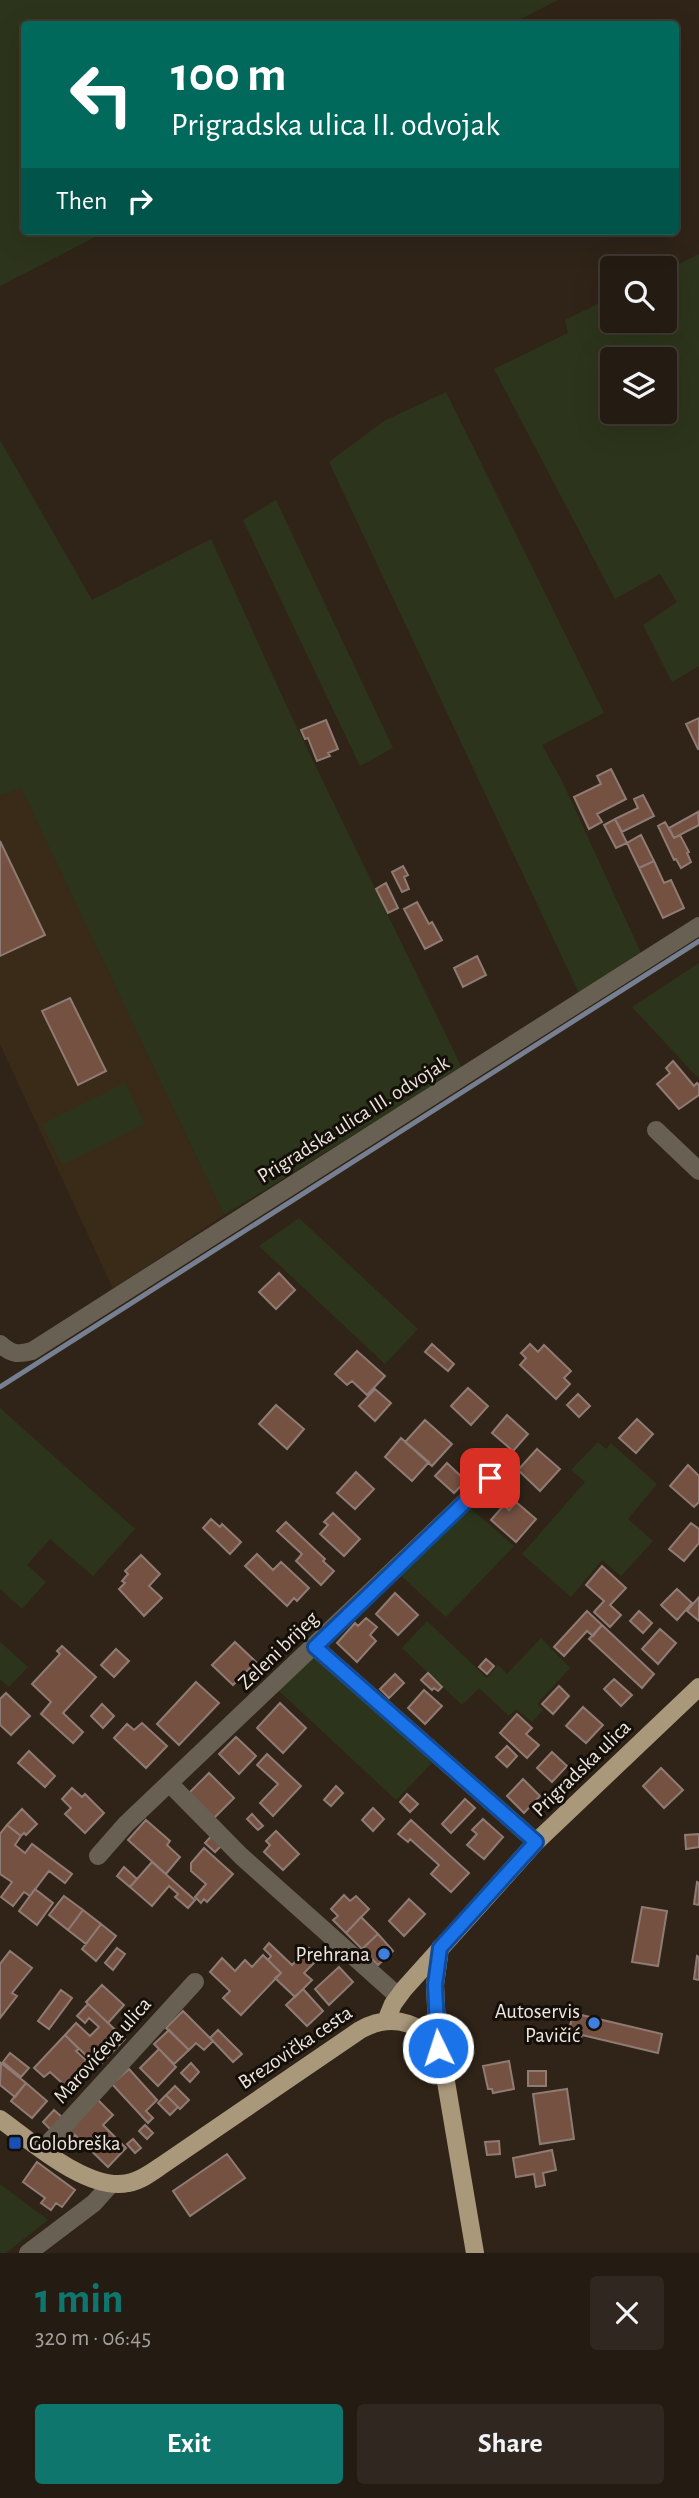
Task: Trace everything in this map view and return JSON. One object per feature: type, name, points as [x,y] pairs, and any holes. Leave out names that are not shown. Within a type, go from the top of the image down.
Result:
[{"type":"main road","name":"Prigradska ulica","points":[[386,2021],[398,1996],[536,1842],[699,1687]]},
{"type":"main road","points":[[440,1948],[435,1985],[438,2048],[449,2095],[475,2253]]},
{"type":"main road","name":"Brezovička cesta","points":[[111,2184],[126,2184],[138,2180],[369,2025],[386,2021],[410,2024],[425,2033],[438,2048]]},
{"type":"main road","points":[[0,2119],[83,2175],[111,2184]]},
{"type":"street","name":"Prigradska ulica III. odvojak","points":[[0,1344],[9,1352],[19,1354],[32,1350],[699,926]]},
{"type":"street","points":[[656,1130],[699,1171]]},
{"type":"street","name":"Zeleni brijeg","points":[[98,1856],[127,1824],[490,1478]]},
{"type":"street","points":[[315,1647],[536,1842]]},
{"type":"street","points":[[170,1784],[241,1856],[398,1996]]},
{"type":"street","name":"Marovićeva ulica","points":[[43,2150],[195,1982]]},
{"type":"street","points":[[28,2253],[94,2203],[111,2184]]},
{"type":"shaded area","points":[[21,787],[224,1215],[113,1289],[0,1044],[0,795]]},
{"type":"green space","points":[[0,0],[558,0],[517,21],[21,21],[21,235],[99,235],[0,286]]},
{"type":"green space","points":[[699,254],[699,666],[672,682],[643,625],[677,602],[660,574],[615,599],[494,369],[568,333],[565,320],[600,303],[600,333],[677,333],[677,265]]},
{"type":"green space","points":[[446,392],[604,713],[542,745],[562,781],[641,953],[579,993],[329,462],[384,421]]},
{"type":"green space","points":[[0,440],[92,600],[211,539],[288,709],[462,1068],[224,1215],[21,788],[0,795]]},
{"type":"green space","points":[[276,500],[393,748],[360,766],[243,520]]},
{"type":"green space","points":[[699,963],[699,1079],[632,1007]]},
{"type":"green space","points":[[125,1083],[145,1124],[62,1165],[42,1124]]},
{"type":"green space","points":[[299,1218],[418,1329],[385,1364],[259,1246]]},
{"type":"green space","points":[[0,1408],[135,1529],[93,1576],[50,1539],[27,1565],[46,1582],[22,1609],[0,1589]]},
{"type":"green space","points":[[598,1442],[606,1449],[611,1443],[657,1484],[628,1519],[653,1541],[621,1576],[602,1560],[571,1597],[522,1554],[585,1482],[571,1470]]},
{"type":"green space","points":[[469,1507],[514,1546],[446,1617],[399,1574]]},
{"type":"green space","points":[[427,1621],[487,1678],[498,1665],[507,1674],[541,1638],[570,1668],[537,1704],[543,1710],[532,1722],[516,1709],[509,1716],[479,1688],[462,1705],[402,1648]]},
{"type":"green space","points":[[0,1642],[28,1667],[9,1687],[0,1679]]},
{"type":"green space","points":[[313,1658],[325,1665],[432,1763],[396,1800],[277,1689]]},
{"type":"green space","points":[[0,2184],[48,2220],[6,2253],[0,2253]]},
{"type":"building","points":[[699,718],[699,749],[698,749],[686,724]]},
{"type":"building","points":[[326,720],[338,749],[328,753],[330,756],[317,761],[308,738],[305,739],[301,730]]},
{"type":"building","points":[[611,769],[626,799],[597,814],[602,822],[589,829],[574,797],[601,784],[597,776]]},
{"type":"building","points":[[643,795],[654,816],[622,832],[615,819],[638,808],[634,799]]},
{"type":"building","points":[[698,812],[699,825],[674,838],[669,828]]},
{"type":"building","points":[[615,819],[627,843],[616,848],[604,825]]},
{"type":"building","points":[[665,822],[674,838],[680,835],[689,852],[687,853],[691,862],[681,868],[676,859],[674,860],[658,826]]},
{"type":"building","points":[[641,835],[654,861],[639,868],[627,843]]},
{"type":"building","points":[[0,841],[45,935],[0,956]]},
{"type":"building","points":[[654,861],[664,883],[671,880],[684,908],[663,918],[639,868]]},
{"type":"building","points":[[403,866],[408,875],[404,877],[409,889],[402,892],[392,872]]},
{"type":"building","points":[[386,883],[398,908],[388,913],[376,889]]},
{"type":"building","points":[[417,902],[442,940],[425,949],[404,909]]},
{"type":"building","points":[[477,956],[486,975],[463,987],[454,968]]},
{"type":"building","points":[[70,998],[106,1071],[78,1085],[42,1011]]},
{"type":"building","points":[[673,1061],[694,1086],[697,1083],[699,1085],[699,1095],[679,1109],[657,1084],[670,1073],[666,1068]]},
{"type":"building","points":[[279,1273],[295,1290],[276,1309],[259,1292]]},
{"type":"building","points":[[432,1344],[454,1364],[448,1371],[425,1352]]},
{"type":"building","points":[[530,1344],[538,1352],[544,1345],[571,1371],[564,1378],[570,1384],[556,1399],[520,1365],[526,1358],[521,1353]]},
{"type":"building","points":[[357,1351],[385,1376],[367,1395],[352,1381],[347,1385],[335,1374]]},
{"type":"building","points":[[468,1388],[488,1406],[471,1425],[451,1406]]},
{"type":"building","points":[[375,1389],[391,1403],[375,1421],[359,1406]]},
{"type":"building","points":[[578,1394],[590,1406],[579,1417],[567,1405]]},
{"type":"building","points":[[276,1405],[304,1429],[287,1449],[259,1424]]},
{"type":"building","points":[[507,1415],[528,1434],[513,1451],[492,1433]]},
{"type":"building","points":[[637,1419],[653,1434],[636,1453],[619,1438]]},
{"type":"building","points":[[425,1420],[452,1444],[432,1466],[405,1442]]},
{"type":"building","points":[[401,1438],[429,1462],[412,1481],[385,1457]]},
{"type":"building","points":[[537,1449],[560,1469],[540,1491],[518,1470]]},
{"type":"building","points":[[447,1463],[466,1481],[454,1493],[435,1476]]},
{"type":"building","points":[[688,1465],[699,1476],[699,1502],[694,1507],[670,1486]]},
{"type":"building","points":[[356,1472],[374,1489],[355,1509],[337,1493]]},
{"type":"building","points":[[516,1502],[536,1519],[516,1542],[491,1520],[504,1505],[509,1510]]},
{"type":"building","points":[[333,1513],[360,1539],[344,1556],[320,1534],[328,1525],[324,1522]]},
{"type":"building","points":[[211,1519],[220,1527],[222,1524],[241,1542],[230,1554],[203,1528]]},
{"type":"building","points":[[286,1522],[334,1571],[321,1585],[296,1561],[302,1554],[277,1531]]},
{"type":"building","points":[[691,1523],[699,1529],[699,1543],[684,1561],[669,1549]]},
{"type":"building","points":[[257,1554],[273,1570],[281,1562],[309,1588],[297,1601],[294,1598],[287,1606],[245,1566]]},
{"type":"building","points":[[141,1555],[160,1574],[149,1586],[162,1598],[144,1616],[119,1589],[128,1574],[125,1571]]},
{"type":"building","points":[[602,1566],[626,1588],[610,1605],[621,1615],[610,1627],[594,1612],[604,1601],[586,1585]]},
{"type":"building","points":[[677,1589],[692,1603],[677,1620],[661,1605]]},
{"type":"building","points":[[395,1593],[418,1615],[398,1635],[376,1614]]},
{"type":"building","points":[[699,1597],[699,1621],[687,1611]]},
{"type":"building","points":[[587,1611],[602,1625],[593,1636],[587,1631],[564,1656],[554,1647]]},
{"type":"building","points":[[639,1611],[652,1623],[643,1633],[630,1621]]},
{"type":"building","points":[[366,1618],[377,1627],[370,1635],[376,1641],[357,1662],[337,1643],[355,1623],[358,1626]]},
{"type":"building","points":[[602,1625],[654,1674],[642,1688],[589,1639]]},
{"type":"building","points":[[660,1629],[676,1643],[658,1664],[642,1649]]},
{"type":"building","points":[[235,1642],[256,1662],[233,1685],[212,1665]]},
{"type":"building","points":[[62,1646],[96,1677],[63,1713],[83,1732],[73,1743],[41,1714],[51,1702],[32,1684],[60,1654],[57,1651]]},
{"type":"building","points":[[116,1649],[129,1661],[114,1677],[101,1665]]},
{"type":"building","points":[[486,1659],[494,1666],[487,1674],[479,1667]]},
{"type":"building","points":[[428,1673],[442,1687],[438,1691],[434,1688],[432,1690],[421,1680]]},
{"type":"building","points":[[395,1674],[404,1683],[389,1698],[380,1689]]},
{"type":"building","points":[[614,1679],[632,1695],[621,1706],[604,1689]]},
{"type":"building","points":[[196,1682],[219,1703],[179,1745],[157,1724]]},
{"type":"building","points":[[559,1686],[569,1696],[553,1714],[542,1704]]},
{"type":"building","points":[[424,1690],[442,1706],[425,1724],[408,1708]]},
{"type":"building","points":[[6,1693],[30,1716],[11,1735],[0,1725],[0,1699]]},
{"type":"building","points":[[280,1703],[306,1728],[283,1753],[257,1728]]},
{"type":"building","points":[[102,1704],[114,1716],[103,1728],[91,1716]]},
{"type":"building","points":[[583,1707],[603,1725],[586,1743],[566,1726]]},
{"type":"building","points":[[517,1714],[532,1728],[526,1734],[539,1745],[527,1758],[500,1733]]},
{"type":"building","points":[[142,1723],[167,1746],[146,1768],[114,1738],[127,1724],[134,1730]]},
{"type":"building","points":[[236,1737],[256,1756],[239,1774],[219,1754]]},
{"type":"building","points":[[507,1746],[517,1756],[507,1767],[496,1757]]},
{"type":"building","points":[[29,1751],[55,1776],[45,1787],[18,1763]]},
{"type":"building","points":[[552,1752],[567,1766],[552,1782],[537,1768]]},
{"type":"building","points":[[267,1754],[301,1786],[273,1816],[260,1803],[278,1784],[257,1765]]},
{"type":"building","points":[[661,1768],[683,1790],[664,1808],[643,1786]]},
{"type":"building","points":[[209,1773],[234,1798],[214,1818],[189,1793]]},
{"type":"building","points":[[523,1779],[540,1796],[524,1813],[507,1796]]},
{"type":"building","points":[[336,1786],[343,1793],[331,1806],[324,1800]]},
{"type":"building","points":[[72,1788],[82,1797],[85,1794],[104,1813],[85,1833],[65,1814],[71,1808],[62,1799]]},
{"type":"building","points":[[407,1794],[418,1804],[410,1812],[400,1802]]},
{"type":"building","points":[[465,1799],[475,1808],[451,1833],[442,1824]]},
{"type":"building","points":[[373,1808],[384,1819],[373,1831],[362,1820]]},
{"type":"building","points":[[22,1809],[37,1824],[26,1835],[24,1833],[21,1836],[7,1825]]},
{"type":"building","points":[[252,1814],[263,1826],[258,1830],[247,1819]]},
{"type":"building","points":[[483,1819],[503,1837],[484,1859],[467,1845],[477,1834],[472,1830]]},
{"type":"building","points":[[146,1820],[170,1841],[167,1845],[180,1857],[166,1874],[128,1840]]},
{"type":"building","points":[[411,1820],[469,1873],[451,1892],[431,1874],[439,1865],[410,1839],[408,1842],[398,1834]]},
{"type":"building","points":[[7,1825],[21,1836],[15,1845],[25,1853],[32,1844],[72,1874],[65,1883],[49,1871],[30,1896],[24,1892],[13,1906],[1,1897],[12,1882],[0,1874],[0,1834]]},
{"type":"building","points":[[276,1831],[299,1854],[283,1870],[264,1852],[270,1845],[266,1841]]},
{"type":"building","points":[[214,1833],[224,1843],[215,1852],[205,1843]]},
{"type":"building","points":[[699,1834],[699,1847],[686,1849],[685,1835]]},
{"type":"building","points":[[204,1848],[233,1874],[207,1902],[204,1899],[201,1903],[195,1897],[206,1884],[191,1871],[191,1863]]},
{"type":"building","points":[[152,1862],[195,1900],[188,1908],[175,1897],[178,1894],[169,1886],[152,1906],[130,1887]]},
{"type":"building","points":[[124,1867],[137,1879],[130,1887],[117,1876]]},
{"type":"building","points":[[697,1882],[699,1883],[699,1905],[694,1904]]},
{"type":"building","points":[[35,1889],[53,1903],[37,1925],[19,1911]]},
{"type":"building","points":[[344,1895],[350,1901],[356,1896],[369,1909],[346,1933],[333,1920],[338,1916],[331,1909]]},
{"type":"building","points":[[64,1896],[83,1910],[68,1930],[49,1915]]},
{"type":"building","points":[[409,1899],[425,1914],[404,1936],[389,1921]]},
{"type":"building","points":[[642,1907],[667,1911],[658,1966],[632,1962]]},
{"type":"building","points":[[83,1910],[101,1924],[86,1944],[68,1930]]},
{"type":"building","points":[[361,1917],[378,1934],[362,1949],[346,1933]]},
{"type":"building","points":[[101,1924],[116,1936],[96,1961],[82,1949]]},
{"type":"building","points":[[378,1934],[393,1951],[378,1965],[362,1949]]},
{"type":"building","points":[[269,1943],[292,1965],[309,1948],[319,1958],[304,1973],[312,1980],[295,1997],[275,1978],[281,1973],[268,1960],[271,1956],[264,1949]]},
{"type":"building","points":[[117,1948],[125,1954],[113,1970],[105,1963]]},
{"type":"building","points":[[10,1951],[32,1968],[12,1993],[17,1996],[0,2018],[0,1964]]},
{"type":"building","points":[[263,1955],[281,1973],[241,2015],[223,1998],[230,1991],[210,1972],[222,1958],[235,1971],[245,1960],[252,1967]]},
{"type":"building","points":[[697,1956],[699,1957],[699,1980],[694,1979]]},
{"type":"building","points":[[339,1967],[353,1982],[329,2005],[315,1989]]},
{"type":"building","points":[[102,1985],[124,2005],[108,2023],[86,2002]]},
{"type":"building","points":[[303,1989],[323,2011],[307,2026],[286,2005]]},
{"type":"building","points":[[61,1990],[72,1998],[49,2029],[38,2021]]},
{"type":"building","points":[[88,2004],[125,2039],[98,2067],[65,2035],[76,2023],[90,2036],[99,2027],[89,2018],[85,2023],[77,2016]]},
{"type":"building","points":[[183,2011],[213,2041],[204,2050],[196,2043],[189,2050],[166,2028]]},
{"type":"building","name":"Autoservis Pavičić","points":[[573,2013],[662,2034],[658,2053],[582,2035],[580,2042],[567,2039]]},
{"type":"building","points":[[169,2030],[189,2050],[174,2064],[154,2044]]},
{"type":"building","points":[[218,2030],[242,2054],[233,2062],[210,2038]]},
{"type":"building","points":[[65,2035],[79,2049],[76,2051],[94,2068],[72,2092],[50,2072],[44,2077],[34,2068]]},
{"type":"building","points":[[159,2049],[176,2067],[158,2086],[140,2068]]},
{"type":"building","points":[[10,2053],[29,2068],[21,2077],[3,2062]]},
{"type":"building","points":[[509,2061],[514,2089],[493,2093],[492,2089],[488,2089],[483,2066]]},
{"type":"building","points":[[1,2063],[26,2083],[15,2097],[0,2085]]},
{"type":"building","points":[[191,2063],[199,2072],[190,2082],[181,2073]]},
{"type":"building","points":[[129,2069],[157,2100],[146,2111],[153,2118],[148,2123],[112,2084]]},
{"type":"building","points":[[528,2071],[546,2071],[546,2086],[528,2086]]},
{"type":"building","points":[[26,2083],[47,2101],[32,2118],[11,2101]]},
{"type":"building","points":[[175,2086],[189,2100],[180,2109],[166,2095]]},
{"type":"building","points":[[567,2089],[574,2139],[540,2144],[533,2094]]},
{"type":"building","points":[[166,2095],[178,2107],[170,2115],[158,2103]]},
{"type":"building","points":[[97,2099],[113,2115],[103,2125],[126,2148],[108,2167],[75,2135],[70,2140],[63,2133]]},
{"type":"building","points":[[54,2110],[62,2117],[51,2130],[43,2122]]},
{"type":"building","points":[[145,2125],[153,2133],[147,2139],[139,2131]]},
{"type":"building","points":[[133,2139],[141,2148],[135,2153],[127,2144]]},
{"type":"building","points":[[499,2141],[500,2154],[487,2155],[485,2142]]},
{"type":"building","points":[[552,2150],[556,2170],[543,2173],[545,2185],[536,2187],[534,2174],[516,2177],[513,2158]]},
{"type":"building","points":[[227,2154],[245,2178],[190,2216],[173,2191]]},
{"type":"building","points":[[37,2162],[75,2190],[62,2207],[56,2203],[51,2210],[41,2203],[45,2198],[23,2182]]},
{"type":"waterway","points":[[0,1387],[699,941]]},
{"type":"place","name":"Prehrana","points":[[384,1954]]},
{"type":"place","name":"Autoservis Pavičić","points":[[594,2023]]},
{"type":"place","name":"Golobreška","points":[[15,2143]]},
{"type":"route","points":[[438,2048],[435,1985],[440,1948],[536,1842],[315,1647],[490,1478]]}]
